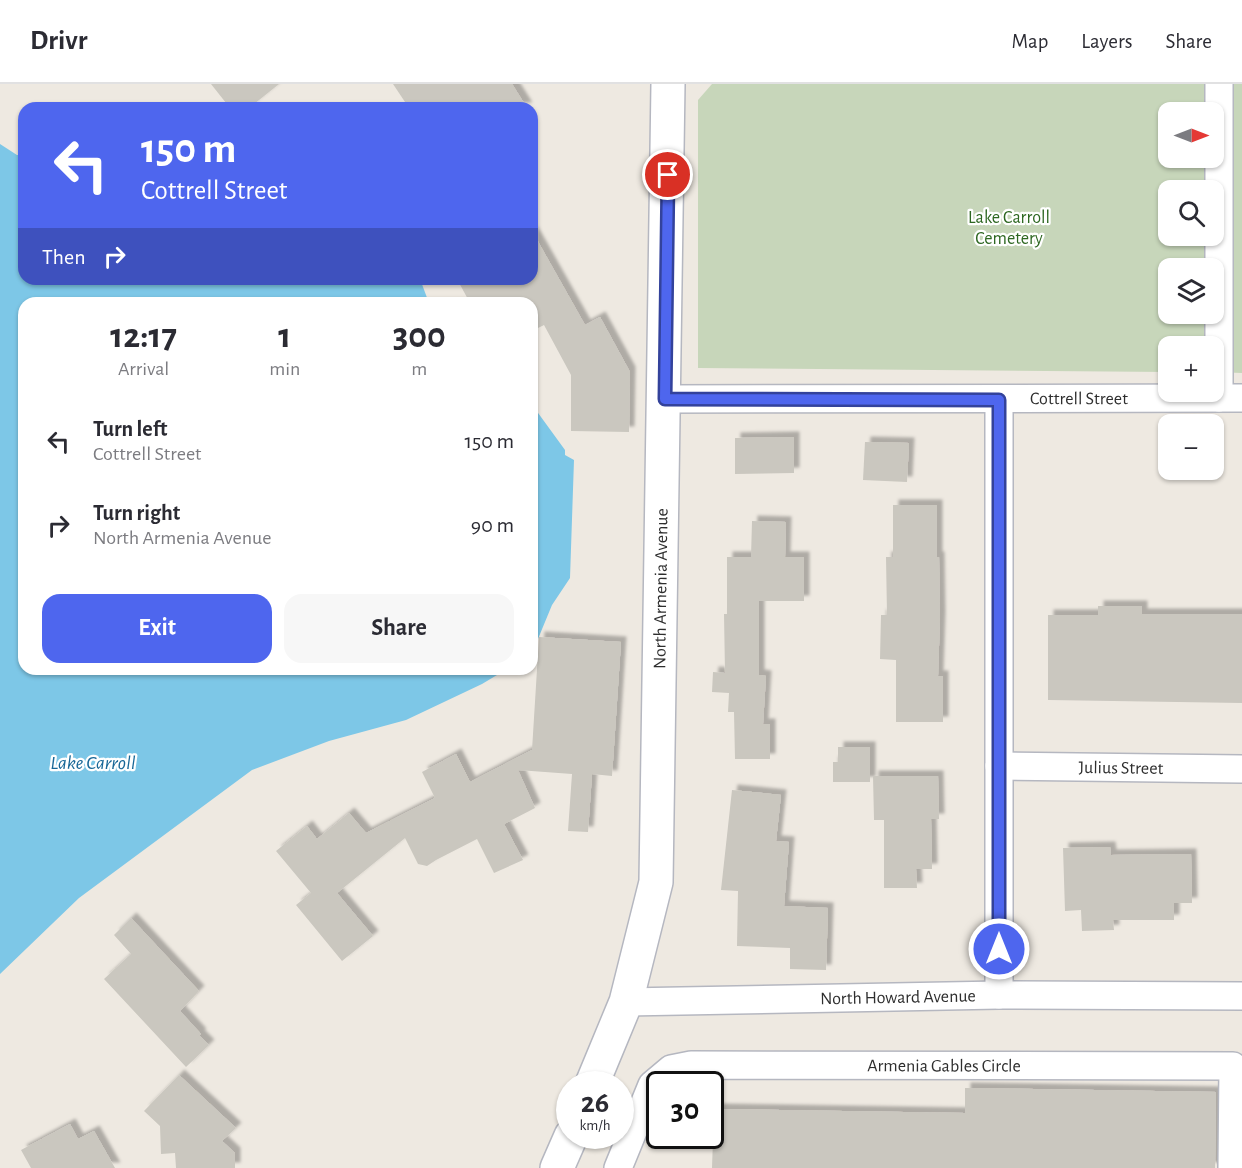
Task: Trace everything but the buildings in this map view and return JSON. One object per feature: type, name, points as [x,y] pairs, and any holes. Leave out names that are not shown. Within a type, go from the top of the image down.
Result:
[{"type":"main road","name":"North Armenia Avenue","points":[[597,1071],[626,1002],[656,882],[668,84]]},
{"type":"main road","points":[[557,1168],[565,1149]]},
{"type":"street","points":[[1219,84],[1230,398]]},
{"type":"street","name":"Cottrell Street","points":[[665,399],[1230,398]]},
{"type":"street","points":[[999,400],[999,995]]},
{"type":"street","name":"Julius Street","points":[[999,766],[1242,769]]},
{"type":"street","name":"North Howard Avenue","points":[[626,1002],[999,995],[1242,996]]},
{"type":"street","name":"Armenia Gables Circle","points":[[618,1168],[652,1085],[670,1069],[691,1065],[1233,1066],[1232,1168]]},
{"type":"green space","name":"Lake Carroll Cemetery","points":[[712,84],[1242,84],[1242,373],[1224,372],[1224,336],[1158,336],[1158,372],[698,368],[698,100]]},
{"type":"water","name":"Lake Carroll","points":[[0,144],[18,155],[18,285],[422,285],[427,297],[18,297],[18,675],[497,675],[406,720],[329,741],[252,770],[79,898],[0,974]]},
{"type":"water","points":[[538,413],[565,450],[565,455],[574,460],[570,578],[552,605],[538,639]]},
{"type":"route","points":[[668,175],[665,399],[999,400],[999,949]]}]
